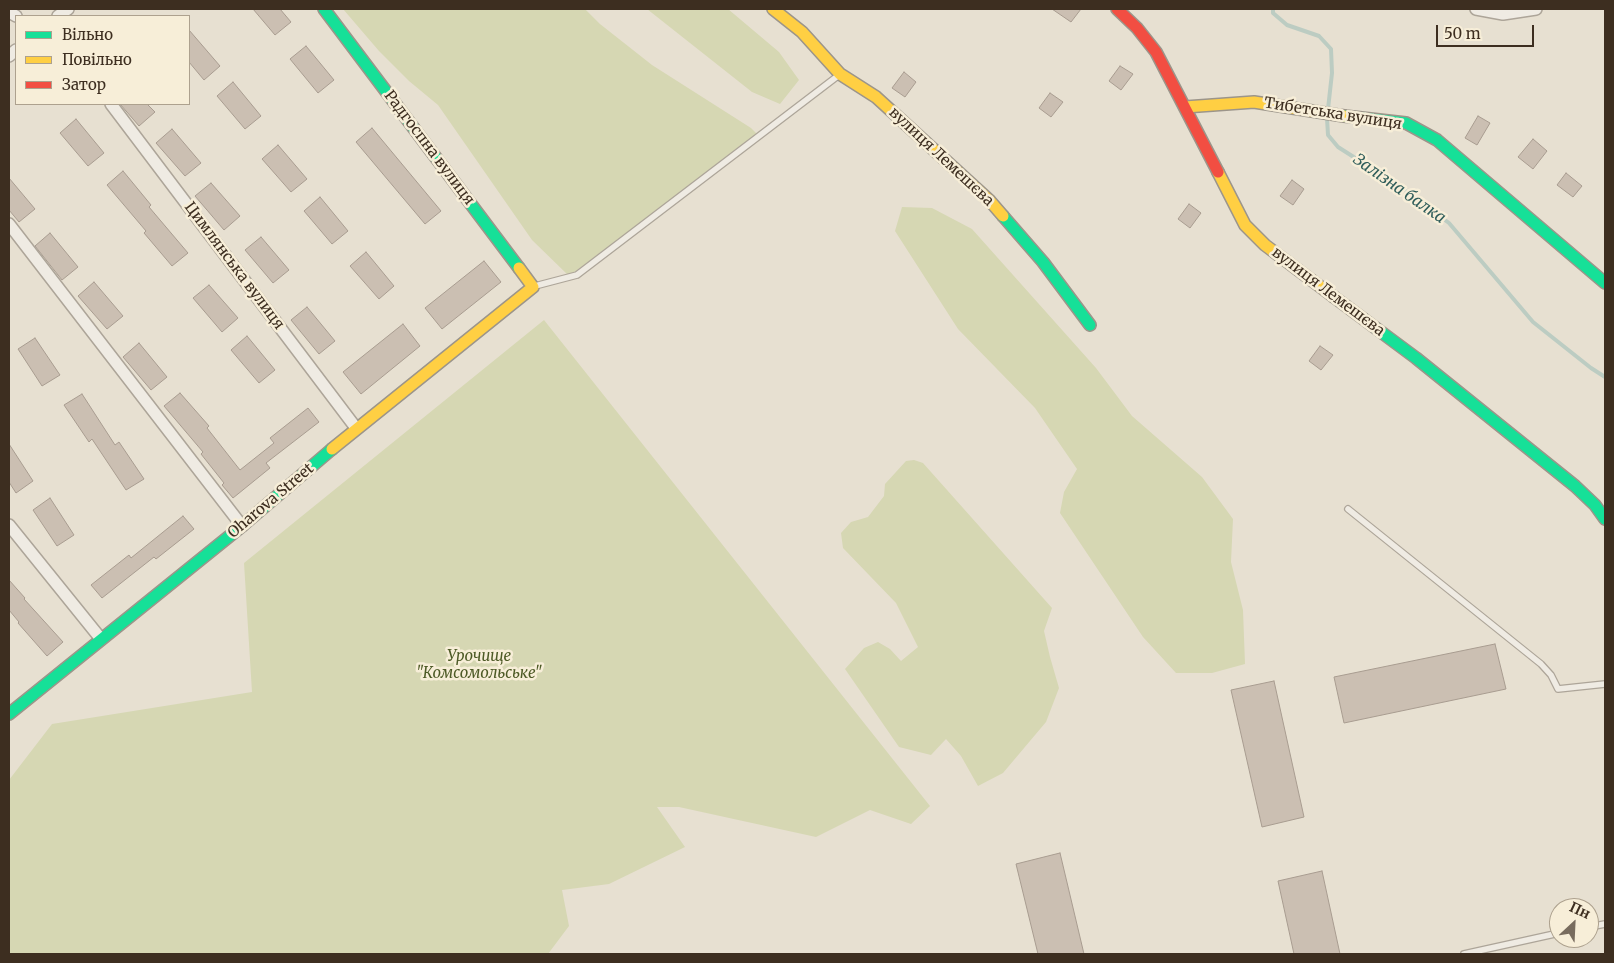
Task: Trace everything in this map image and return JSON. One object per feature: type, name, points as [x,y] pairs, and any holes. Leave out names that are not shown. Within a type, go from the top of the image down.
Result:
[{"type":"street","name":"Радгоспна вулиця","points":[[324,9],[533,287]]},
{"type":"street","name":"вулиця Лемешєва","points":[[773,9],[802,32],[840,74],[876,97],[990,201],[1043,262],[1090,325]]},
{"type":"street","name":"вулиця Лемешєва","points":[[1117,9],[1137,28],[1156,52],[1246,226],[1265,245],[1416,358],[1575,486],[1595,505],[1605,519]]},
{"type":"street","points":[[1476,9],[1503,14],[1536,9]]},
{"type":"street","name":"Тибетська вулиця","points":[[1185,107],[1254,102],[1327,114],[1406,123],[1437,140],[1605,283]]},
{"type":"street","name":"Цимлянська вулиця","points":[[112,105],[356,428]]},
{"type":"street","points":[[9,224],[242,526]]},
{"type":"street","name":"Oharova Street","points":[[9,714],[242,526],[356,428],[533,287]]},
{"type":"street","points":[[9,524],[101,639]]},
{"type":"lane","points":[[533,287],[577,275],[840,74]]},
{"type":"lane","points":[[1348,509],[1541,664],[1551,675],[1558,689],[1605,684]]},
{"type":"lane","points":[[1464,954],[1549,935]]},
{"type":"green space","points":[[343,9],[585,9],[600,24],[652,65],[751,128],[759,136],[569,276],[532,240],[438,105],[409,81],[379,51]]},
{"type":"green space","points":[[647,9],[728,9],[779,52],[799,80],[780,104],[752,92]]},
{"type":"green space","points":[[902,207],[932,208],[972,229],[1096,368],[1132,416],[1202,477],[1233,519],[1231,562],[1243,610],[1245,664],[1212,673],[1176,673],[1143,637],[1060,513],[1064,492],[1077,469],[1035,408],[958,329],[895,231]]},
{"type":"green space","name":"Урочище \"Комсомольське\"","points":[[544,320],[930,806],[911,824],[870,810],[816,837],[679,807],[657,807],[685,847],[609,884],[562,890],[569,926],[548,954],[9,954],[9,780],[52,724],[252,692],[244,563]]},
{"type":"green space","points":[[914,460],[923,463],[1052,608],[1044,631],[1059,688],[1046,722],[1003,773],[978,786],[961,756],[946,739],[931,755],[899,747],[845,669],[864,648],[878,642],[890,649],[901,661],[918,647],[896,603],[843,548],[841,533],[851,522],[868,517],[884,496],[885,484],[906,461]]},
{"type":"building","points":[[253,9],[280,9],[291,22],[275,35]]},
{"type":"building","points":[[1052,9],[1081,9],[1071,22]]},
{"type":"building","points":[[190,31],[220,66],[204,80],[190,63]]},
{"type":"building","points":[[306,46],[334,80],[318,93],[290,59]]},
{"type":"building","points":[[1120,66],[1133,74],[1121,90],[1109,81]]},
{"type":"building","points":[[904,72],[916,82],[905,97],[892,88]]},
{"type":"building","points":[[233,82],[261,116],[245,129],[217,96]]},
{"type":"building","points":[[1050,93],[1063,102],[1051,117],[1039,108]]},
{"type":"building","points":[[121,105],[148,105],[155,112],[139,126]]},
{"type":"building","points":[[1478,116],[1490,123],[1477,145],[1465,138]]},
{"type":"building","points":[[76,119],[104,153],[88,166],[60,133]]},
{"type":"building","points":[[372,128],[441,211],[425,224],[356,142]]},
{"type":"building","points":[[172,129],[201,163],[185,176],[156,143]]},
{"type":"building","points":[[1533,139],[1547,151],[1533,169],[1518,157]]},
{"type":"building","points":[[278,145],[307,179],[291,192],[262,159]]},
{"type":"building","points":[[123,171],[151,205],[149,207],[188,253],[172,266],[144,233],[146,231],[107,185]]},
{"type":"building","points":[[1566,173],[1582,186],[1573,197],[1557,185]]},
{"type":"building","points":[[9,178],[35,209],[19,222],[9,210]]},
{"type":"building","points":[[1292,180],[1304,189],[1293,205],[1280,196]]},
{"type":"building","points":[[211,183],[240,216],[224,230],[195,196]]},
{"type":"building","points":[[320,197],[348,231],[332,244],[304,211]]},
{"type":"building","points":[[1189,204],[1201,213],[1190,228],[1178,219]]},
{"type":"building","points":[[50,233],[78,267],[62,280],[35,246]]},
{"type":"building","points":[[261,237],[289,270],[273,283],[245,250]]},
{"type":"building","points":[[366,252],[394,286],[379,299],[350,266]]},
{"type":"building","points":[[484,261],[501,282],[442,329],[425,308]]},
{"type":"building","points":[[94,282],[123,316],[107,329],[78,296]]},
{"type":"building","points":[[209,285],[238,318],[222,332],[193,298]]},
{"type":"building","points":[[307,307],[335,341],[319,354],[291,320]]},
{"type":"building","points":[[403,324],[420,346],[361,394],[343,372]]},
{"type":"building","points":[[247,336],[275,370],[259,383],[231,350]]},
{"type":"building","points":[[35,338],[60,375],[42,386],[18,349]]},
{"type":"building","points":[[139,343],[167,377],[151,390],[123,357]]},
{"type":"building","points":[[1320,346],[1333,355],[1321,370],[1309,361]]},
{"type":"building","points":[[180,393],[209,426],[207,428],[240,470],[274,443],[270,438],[308,408],[319,422],[266,463],[270,468],[233,498],[222,485],[224,483],[201,454],[203,452],[164,406]]},
{"type":"building","points":[[82,394],[115,445],[119,442],[144,479],[126,490],[92,439],[89,442],[64,405]]},
{"type":"building","points":[[9,444],[33,481],[16,493],[9,482]]},
{"type":"building","points":[[50,498],[74,535],[57,546],[33,510]]},
{"type":"building","points":[[183,516],[194,529],[156,559],[154,557],[102,598],[91,585],[129,555],[131,558]]},
{"type":"building","points":[[9,580],[63,642],[47,656],[9,610]]},
{"type":"building","points":[[1495,644],[1506,689],[1344,723],[1334,677]]},
{"type":"building","points":[[1274,681],[1304,817],[1262,827],[1231,690]]},
{"type":"building","points":[[1060,853],[1084,954],[1038,954],[1016,864]]},
{"type":"building","points":[[1322,871],[1340,954],[1294,954],[1278,881]]},
{"type":"waterway","name":"Залізна балка","points":[[1273,9],[1273,13],[1287,25],[1319,36],[1331,49],[1332,73],[1328,109]]},
{"type":"waterway","name":"Залізна балка","points":[[1327,118],[1328,135],[1338,147],[1396,184],[1449,223],[1533,322],[1605,377]]},
{"type":"traffic: fast","points":[[324,9],[519,268]]},
{"type":"traffic: fast","points":[[1344,116],[1406,123],[1437,140],[1605,283]]},
{"type":"traffic: fast","points":[[1003,216],[1043,262],[1090,325]]},
{"type":"traffic: fast","points":[[1334,297],[1416,358],[1575,486],[1595,505],[1605,519]]},
{"type":"traffic: fast","points":[[9,714],[242,526],[332,449]]},
{"type":"traffic: slow","points":[[773,9],[802,32],[840,74],[876,97],[990,201],[1003,216]]},
{"type":"traffic: slow","points":[[1185,107],[1254,102],[1344,116]]},
{"type":"traffic: slow","points":[[1218,172],[1245,225],[1265,245],[1334,297]]},
{"type":"traffic: slow","points":[[332,449],[533,287],[519,268]]},
{"type":"traffic: jam","points":[[1117,9],[1137,28],[1156,52],[1218,172]]}]
